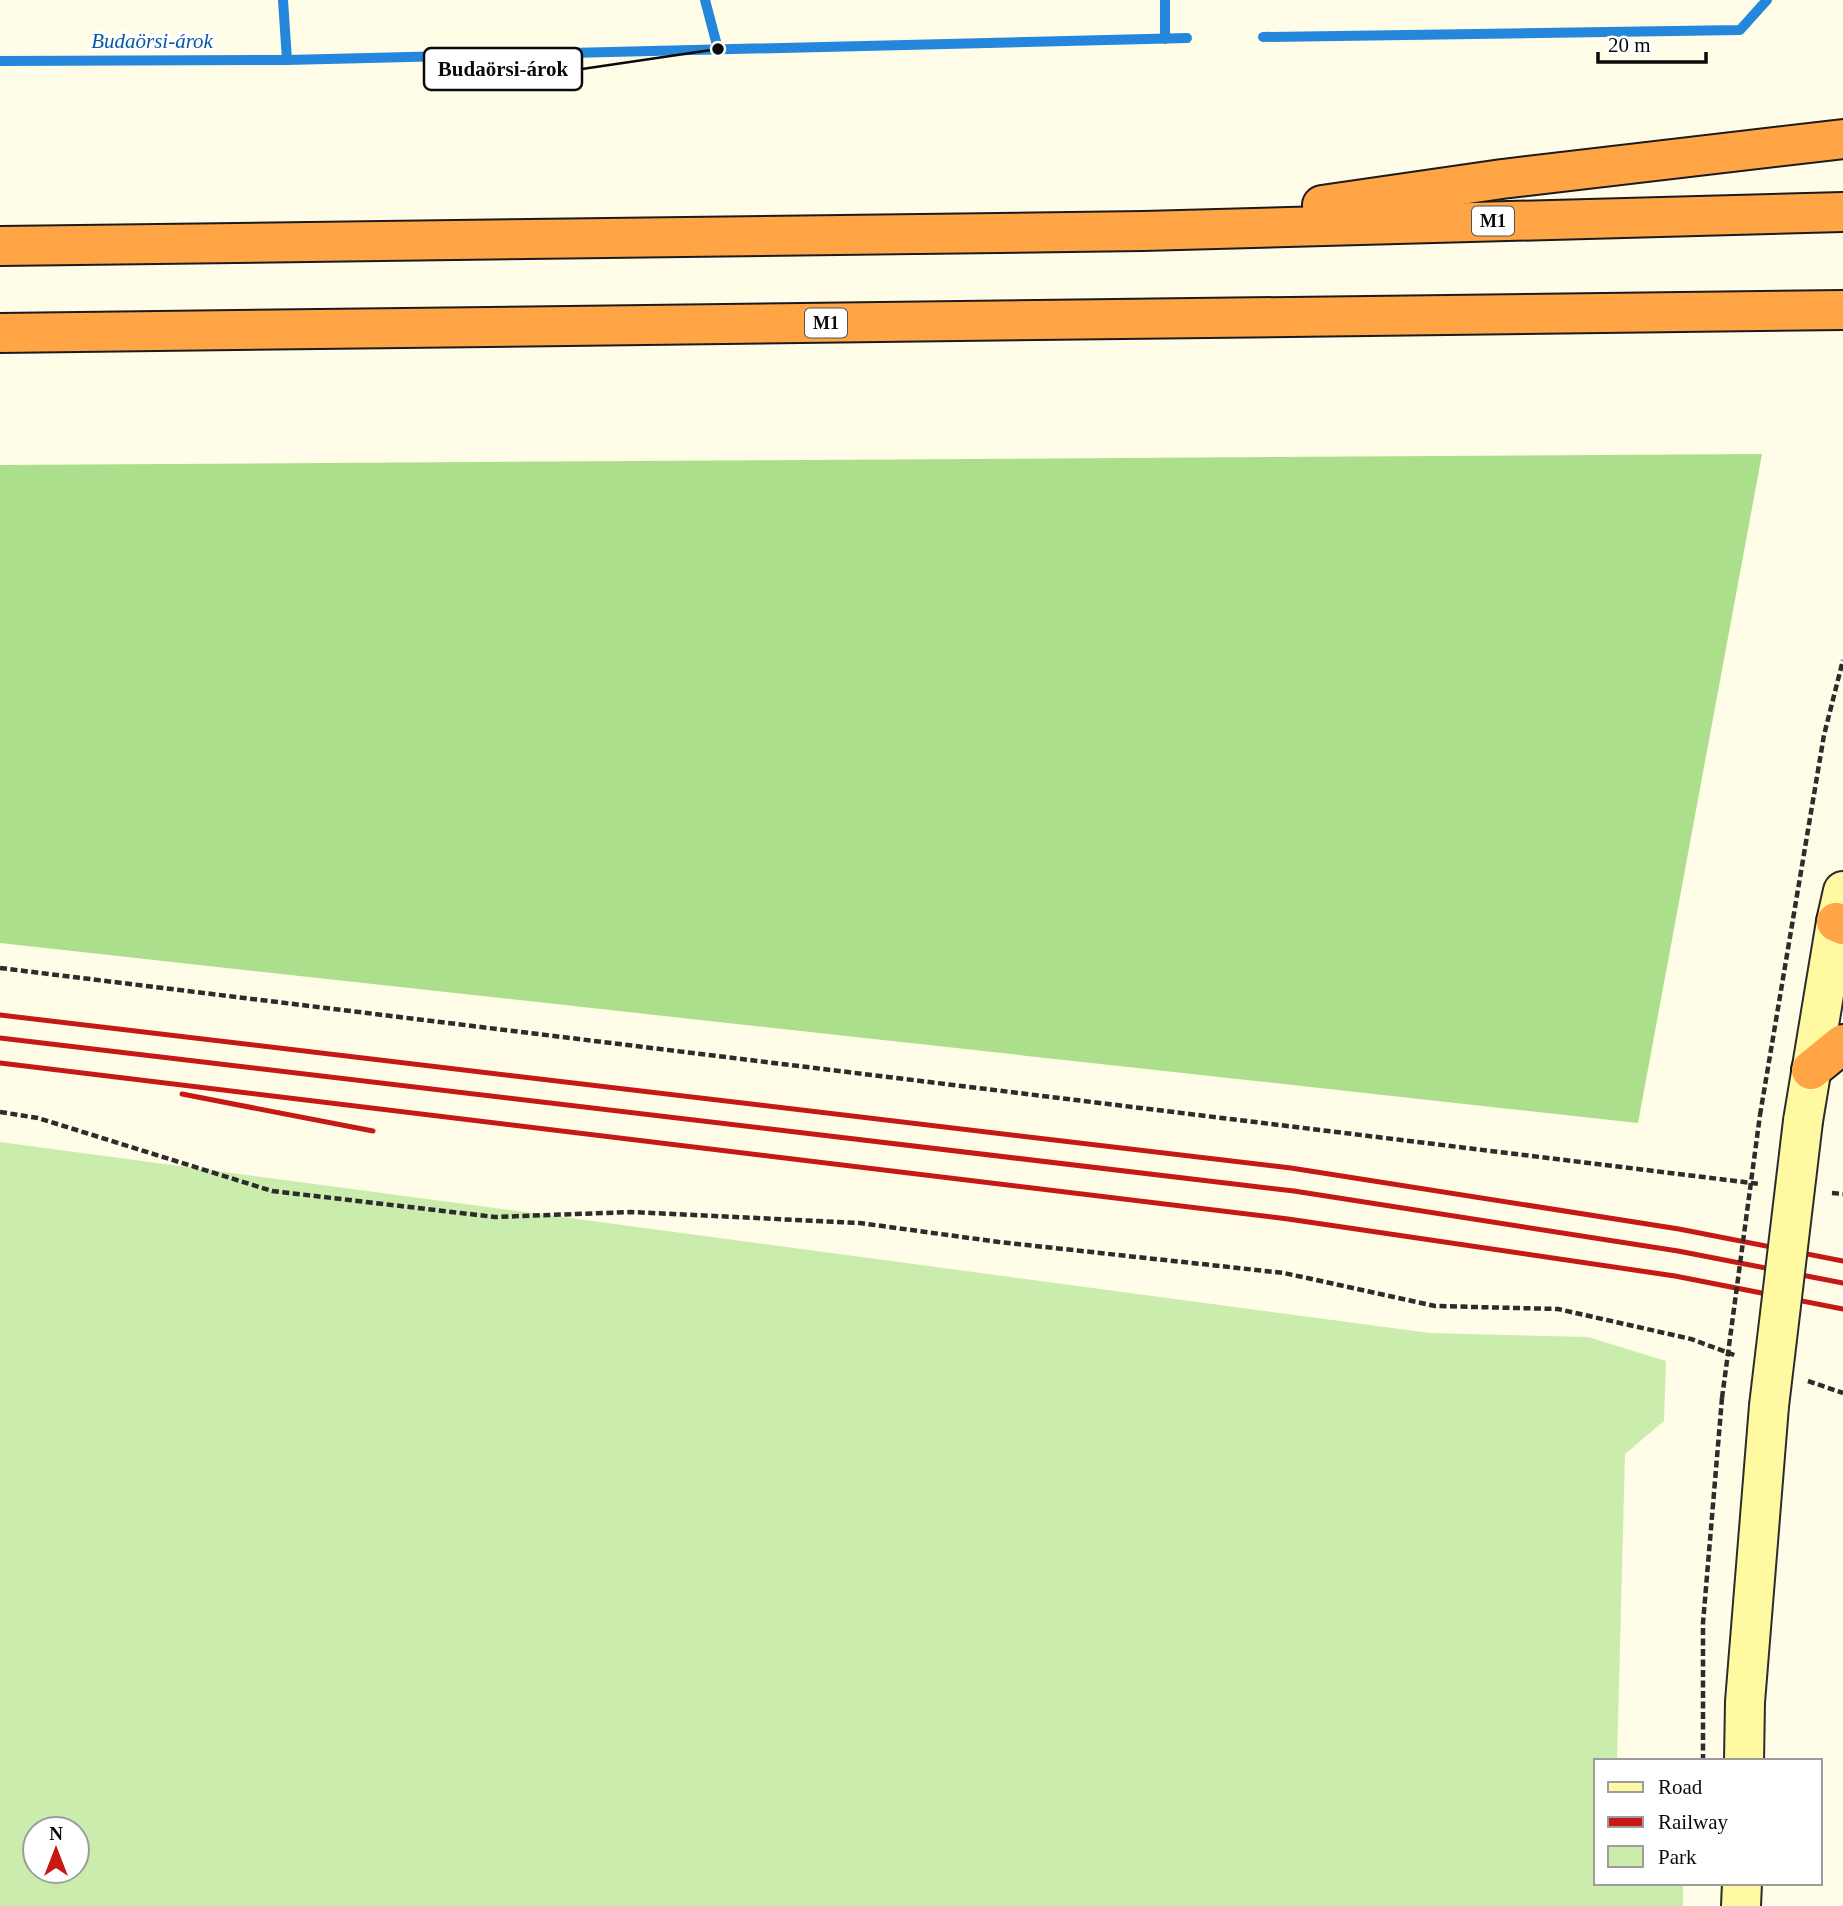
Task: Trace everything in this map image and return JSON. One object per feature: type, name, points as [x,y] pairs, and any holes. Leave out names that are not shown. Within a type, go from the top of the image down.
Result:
[{"type":"highway","points":[[1143,231],[1502,179],[1843,139]]},
{"type":"highway","name":"M1","points":[[0,246],[1143,231],[1843,212]]},
{"type":"highway","name":"M1","points":[[0,333],[1843,310]]},
{"type":"highway","points":[[1811,1070],[1843,1044]]},
{"type":"main road","points":[[1744,1759],[1745,1702],[1769,1406],[1803,1121],[1841,915]]},
{"type":"main road","points":[[1741,1906],[1742,1885]]},
{"type":"path","points":[[1703,1759],[1703,1623],[1723,1398],[1760,1115],[1824,735],[1843,660]]},
{"type":"path","points":[[0,968],[1760,1184]]},
{"type":"path","points":[[0,1112],[38,1118],[272,1191],[495,1217],[631,1212],[860,1223],[999,1242],[1284,1273],[1435,1306],[1558,1309],[1691,1339],[1741,1357]]},
{"type":"path","points":[[1829,1192],[1843,1194]]},
{"type":"path","points":[[1803,1379],[1843,1393]]},
{"type":"green space","points":[[1762,454],[1638,1123],[0,943],[0,465]]},
{"type":"green space","points":[[0,1142],[1430,1333],[1588,1337],[1666,1361],[1664,1421],[1625,1454],[1617,1759],[1594,1759],[1594,1885],[1683,1885],[1683,1906],[0,1906]]},
{"type":"waterway","points":[[283,0],[287,60]]},
{"type":"waterway","points":[[705,0],[718,49]]},
{"type":"waterway","points":[[1165,0],[1165,39]]},
{"type":"waterway","name":"Budaörsi-árok","points":[[1263,37],[1740,30],[1767,0]]},
{"type":"waterway","name":"Budaörsi-árok","points":[[0,61],[287,60],[1187,38]]},
{"type":"railway","points":[[0,1015],[1291,1168],[1679,1229],[1843,1261]]},
{"type":"railway","points":[[0,1038],[1294,1191],[1678,1251],[1843,1283]]},
{"type":"railway","points":[[0,1063],[1288,1219],[1675,1276],[1843,1309]]},
{"type":"railway","points":[[182,1094],[373,1131]]},
{"type":"place","name":"Budaörsi-árok","points":[[718,49]]}]
